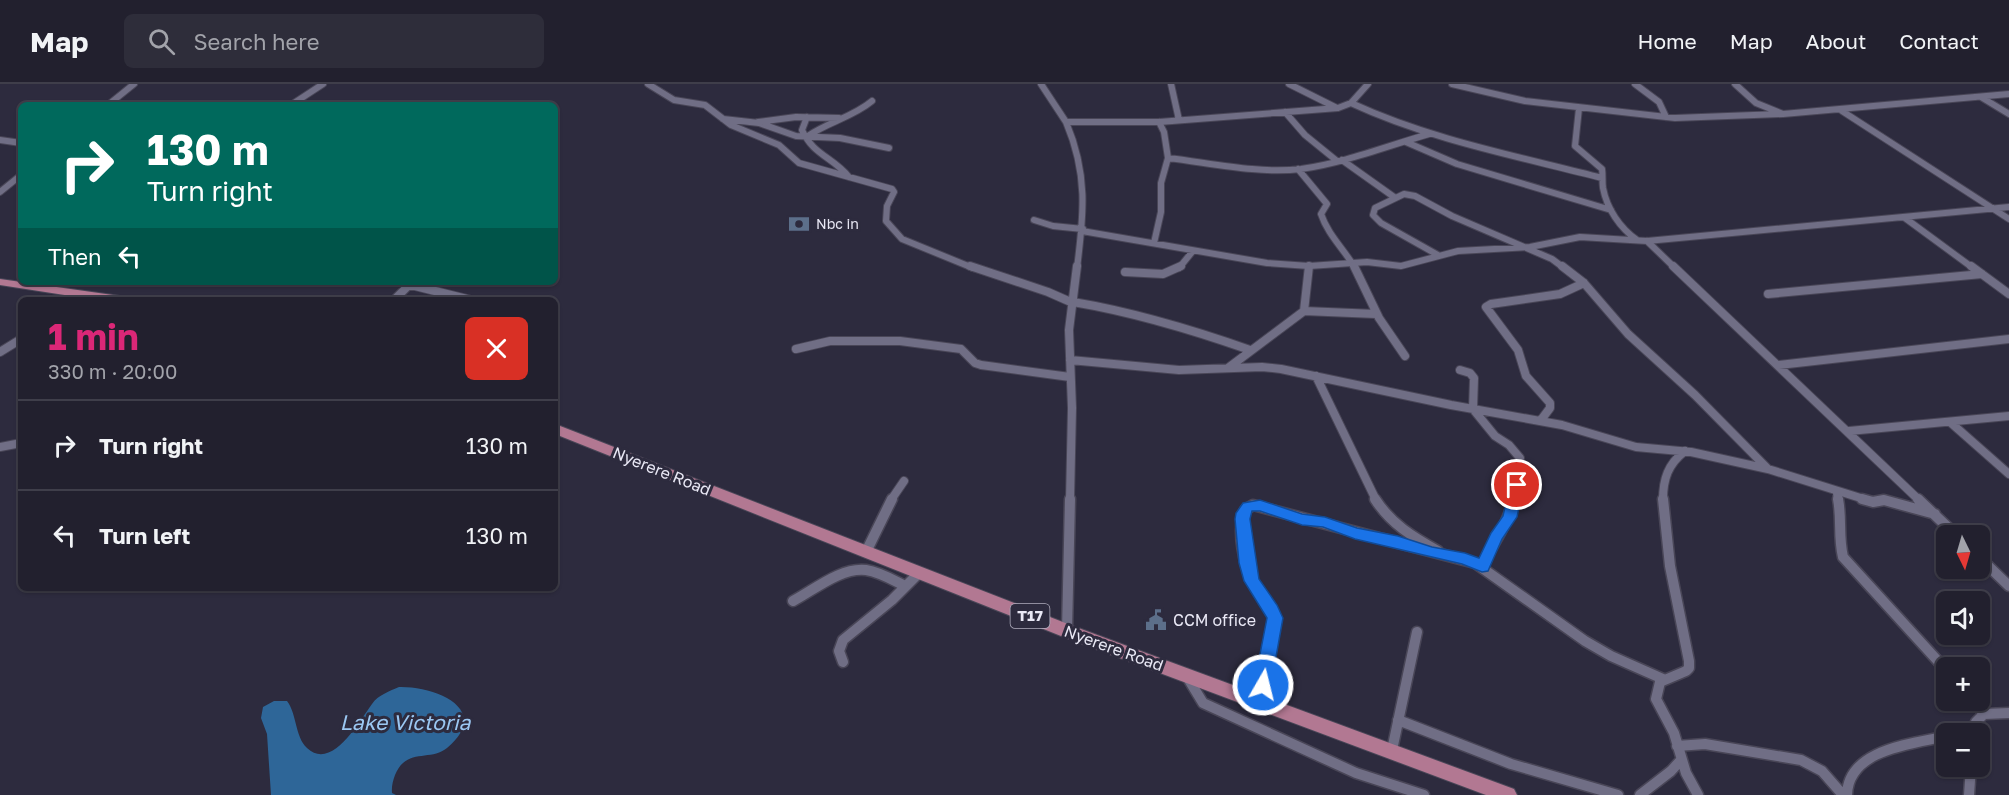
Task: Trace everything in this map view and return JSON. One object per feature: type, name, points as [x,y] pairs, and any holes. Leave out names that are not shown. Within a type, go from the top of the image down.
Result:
[{"type":"main road","points":[[0,282],[87,297]]},
{"type":"main road","name":"Nyerere Road","points":[[558,430],[1067,631],[1186,673],[1508,795]]},
{"type":"street","points":[[112,102],[134,84]]},
{"type":"street","points":[[296,102],[323,84]]},
{"type":"street","points":[[648,84],[674,100],[705,105],[731,125],[779,145],[800,163],[892,189],[894,192],[887,206],[886,221],[902,239],[983,272],[1073,302],[1110,308],[1208,335],[1250,350]]},
{"type":"street","points":[[1041,84],[1066,122],[1080,160],[1083,183],[1082,230],[1070,330],[1072,408],[1067,631]]},
{"type":"street","points":[[1171,84],[1179,120]]},
{"type":"street","points":[[1290,84],[1338,108]]},
{"type":"street","points":[[1066,122],[1158,122],[1338,108],[1351,103],[1368,84]]},
{"type":"street","points":[[1452,84],[1468,86],[1512,99],[1686,119],[1718,115],[1842,110],[2009,94]]},
{"type":"street","points":[[1635,84],[1663,106],[1666,117]]},
{"type":"street","points":[[1734,84],[1751,102],[1783,114]]},
{"type":"street","points":[[1981,97],[2009,114]]},
{"type":"street","points":[[806,136],[839,118],[860,110],[872,101]]},
{"type":"street","points":[[1351,103],[1390,121],[1429,134],[1602,178]]},
{"type":"street","points":[[1579,108],[1575,146],[1601,165],[1604,172],[1602,178],[1611,210],[1626,232],[1643,241],[1779,365],[1946,525]]},
{"type":"street","points":[[1842,110],[2009,219]]},
{"type":"street","points":[[1285,112],[1305,135],[1394,197]]},
{"type":"street","points":[[755,123],[807,117],[839,118]]},
{"type":"street","points":[[807,117],[802,130],[811,149],[838,163],[849,177]]},
{"type":"street","points":[[723,119],[755,123],[792,134],[840,138],[889,148]]},
{"type":"street","points":[[1154,243],[1161,212],[1161,183],[1168,158],[1164,132],[1158,122]]},
{"type":"street","points":[[1168,158],[1264,169],[1298,169],[1339,160],[1429,134]]},
{"type":"street","points":[[0,140],[18,143]]},
{"type":"street","points":[[1406,142],[1457,164],[1611,210]]},
{"type":"street","points":[[1298,169],[1327,204],[1321,214],[1323,222],[1335,245],[1352,262],[1376,314],[1405,356]]},
{"type":"street","points":[[0,192],[18,177]]},
{"type":"street","points":[[1438,255],[1381,223],[1373,215],[1375,208],[1394,197],[1404,194],[1415,196],[1452,216],[1530,247],[1552,259],[1584,283],[1628,334],[1768,468]]},
{"type":"street","points":[[1034,220],[1053,226],[1154,243],[1192,252],[1267,263],[1309,266],[1352,262],[1408,266],[1438,255],[1476,249],[1530,247],[1587,237],[1643,241],[2009,207]]},
{"type":"street","points":[[1905,218],[2009,294]]},
{"type":"street","points":[[1125,272],[1153,274],[1177,270],[1186,264],[1192,252]]},
{"type":"street","points":[[1304,311],[1309,266]]},
{"type":"street","points":[[1768,294],[1982,274]]},
{"type":"street","points":[[1541,420],[1550,408],[1550,403],[1526,376],[1518,350],[1486,307],[1491,304],[1560,294],[1584,283]]},
{"type":"street","points":[[397,297],[409,285],[459,297]]},
{"type":"street","points":[[1228,368],[1304,311],[1376,314]]},
{"type":"street","points":[[1779,365],[2009,339]]},
{"type":"street","points":[[0,352],[18,341]]},
{"type":"street","points":[[796,349],[830,341],[900,341],[961,349],[975,363],[981,365],[1070,377]]},
{"type":"street","points":[[1070,360],[1173,370],[1262,367],[1316,376],[1473,409],[1541,420],[1636,447],[1685,451],[1768,468],[1837,493],[1873,502],[1884,500],[1935,514]]},
{"type":"street","points":[[1461,370],[1470,373],[1474,378],[1473,409],[1496,436],[1509,445],[1520,458],[1510,517],[1496,537],[1482,566]]},
{"type":"street","points":[[1316,376],[1369,488],[1384,513],[1405,532],[1446,555]]},
{"type":"street","points":[[1849,431],[2009,416]]},
{"type":"street","points":[[1950,422],[2009,474]]},
{"type":"street","points":[[0,447],[18,444]]},
{"type":"street","points":[[1685,451],[1666,474],[1662,504],[1667,556],[1687,641],[1689,668],[1684,674],[1663,679],[1658,684],[1655,696],[1673,732],[1682,760],[1698,795]]},
{"type":"street","points":[[866,552],[885,510],[904,482]]},
{"type":"street","points":[[1837,493],[1842,519],[1839,541],[1843,557],[1936,659]]},
{"type":"street","points":[[1260,701],[1275,618],[1272,609],[1252,581],[1247,563],[1242,519],[1248,507],[1260,506],[1302,519],[1317,520],[1355,533],[1465,559],[1482,566],[1585,641],[1611,656],[1663,679]]},
{"type":"street","points":[[1990,568],[2009,586]]},
{"type":"street","points":[[793,601],[860,569],[874,572],[905,586]]},
{"type":"street","points":[[843,662],[839,651],[843,640],[892,600],[919,573]]},
{"type":"street","points":[[1392,750],[1417,632]]},
{"type":"street","points":[[1186,673],[1198,698],[1203,703],[1356,773],[1424,795]]},
{"type":"street","points":[[1975,723],[1984,714],[2009,713]]},
{"type":"street","points":[[1398,720],[1511,764],[1618,795]]},
{"type":"street","points":[[1845,795],[1847,783],[1855,769],[1868,760],[1936,739]]},
{"type":"street","points":[[1677,746],[1701,742],[1737,750],[1792,756],[1808,762],[1826,775],[1845,795]]},
{"type":"street","points":[[1640,795],[1682,760]]},
{"type":"street","points":[[1969,795],[1970,777]]},
{"type":"water","name":"Lake Victoria","points":[[399,687],[428,691],[454,702],[462,711],[464,722],[460,734],[447,748],[413,758],[400,766],[392,785],[392,793],[396,795],[271,795],[267,734],[261,718],[263,707],[274,701],[287,701],[303,743],[316,754],[326,754],[344,741],[377,698]]},
{"type":"place","name":"Nbc in","points":[[799,224]]},
{"type":"place","name":"CCM office","points":[[1156,620]]},
{"type":"route","points":[[1263,685],[1275,618],[1272,609],[1255,587],[1247,563],[1242,519],[1248,507],[1260,506],[1302,519],[1325,522],[1355,533],[1410,545],[1432,553],[1455,556],[1482,566],[1496,537],[1510,517],[1517,485]]}]
